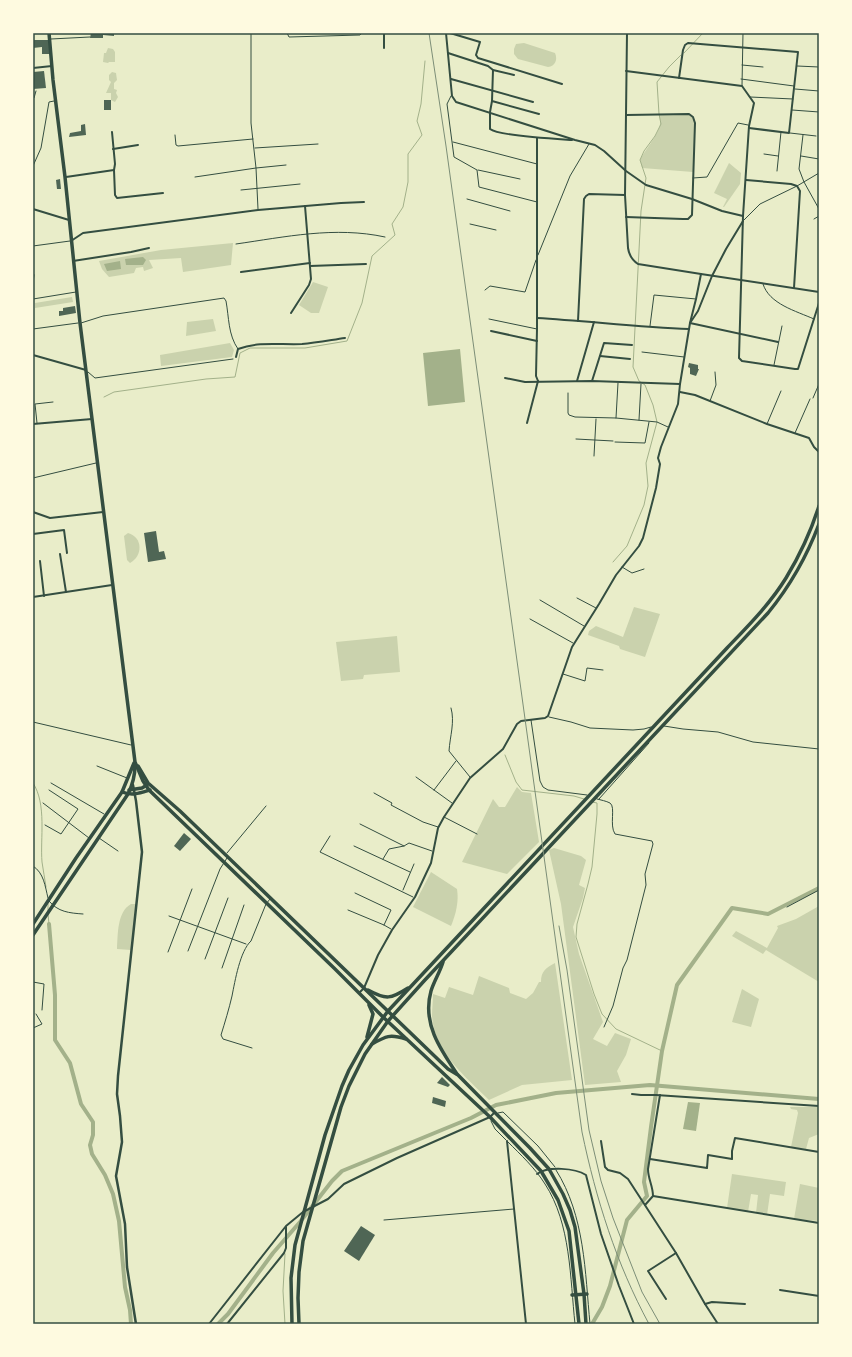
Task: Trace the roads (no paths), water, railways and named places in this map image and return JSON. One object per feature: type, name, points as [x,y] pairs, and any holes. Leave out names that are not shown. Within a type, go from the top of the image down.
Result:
[{"type":"main road","points":[[49,33],[76,292],[134,762],[135,772],[133,791]]},
{"type":"main road","points":[[292,1324],[291,1278],[295,1245],[325,1135],[342,1086],[356,1056],[388,1011],[751,623],[778,590],[792,567],[803,547],[819,506]]},
{"type":"main road","points":[[300,1324],[298,1298],[299,1272],[303,1241],[349,1086],[371,1044],[392,1016],[755,628],[777,602],[803,561],[819,524]]},
{"type":"main road","points":[[33,924],[122,792],[134,762]]},
{"type":"main road","points":[[134,762],[149,790],[383,1017],[490,1117],[539,1172],[558,1200],[569,1231],[574,1295],[579,1324]]},
{"type":"main road","points":[[33,935],[128,794],[147,785],[152,787],[180,811],[448,1070],[458,1075]]},
{"type":"main road","points":[[122,792],[149,790],[152,787]]},
{"type":"main road","points":[[122,792],[128,794]]},
{"type":"main road","points":[[443,961],[431,993],[429,1013],[436,1039],[440,1049],[458,1075],[530,1148],[549,1169],[556,1180],[570,1210],[574,1227],[586,1294],[586,1324]]},
{"type":"main road","points":[[364,988],[379,996],[394,997],[412,985]]},
{"type":"main road","points":[[364,997],[373,1014],[367,1039]]},
{"type":"main road","points":[[371,1044],[390,1036],[396,1036],[408,1040]]},
{"type":"main road","points":[[574,1295],[586,1294]]},
{"type":"street","points":[[384,33],[384,48]]},
{"type":"street","points":[[446,33],[452,96],[456,102],[595,145],[626,171],[646,185],[692,199],[722,211],[743,216]]},
{"type":"street","points":[[450,33],[480,42],[476,55],[478,58],[562,84]]},
{"type":"street","points":[[627,33],[625,195],[628,248],[629,254],[634,261],[637,263],[712,276],[819,292]]},
{"type":"street","points":[[679,78],[683,50],[685,45],[688,43],[798,52],[789,133],[749,127]]},
{"type":"street","points":[[448,53],[488,66],[493,70],[514,75]]},
{"type":"street","points":[[33,68],[52,66]]},
{"type":"street","points":[[493,70],[493,91],[490,112],[490,128],[493,131],[537,138],[576,140]]},
{"type":"street","points":[[626,71],[742,86],[754,103],[749,127],[743,216],[739,358],[742,361],[798,369],[819,302]]},
{"type":"street","points":[[451,80],[534,102]]},
{"type":"street","points":[[492,101],[539,114]]},
{"type":"street","points":[[626,115],[689,114],[693,117],[696,123],[692,215],[688,219],[626,217]]},
{"type":"street","points":[[112,132],[115,164],[115,195],[117,198],[162,193]]},
{"type":"street","points":[[527,423],[538,381],[536,376],[537,138]]},
{"type":"street","points":[[113,149],[138,145]]},
{"type":"street","points":[[65,177],[114,170]]},
{"type":"street","points":[[746,180],[798,186],[800,191],[794,288]]},
{"type":"street","points":[[578,320],[584,199],[589,194],[625,195]]},
{"type":"street","points":[[71,241],[83,233],[258,210],[364,202]]},
{"type":"street","points":[[291,313],[309,285],[311,279],[305,206]]},
{"type":"street","points":[[33,209],[69,220]]},
{"type":"street","points":[[690,323],[698,311],[712,276],[743,220]]},
{"type":"street","points":[[73,261],[149,248]]},
{"type":"street","points":[[241,272],[310,263]]},
{"type":"street","points":[[310,266],[366,264]]},
{"type":"street","points":[[359,993],[364,988],[378,955],[392,930],[415,897],[432,863],[438,828],[452,803],[470,778],[503,749],[517,724],[521,721],[545,718],[548,716],[569,654],[574,644],[622,567],[639,546],[643,538],[657,481],[660,464],[658,458],[678,404],[690,323],[701,274]]},
{"type":"street","points":[[537,318],[578,320],[650,328],[689,329]]},
{"type":"street","points":[[577,381],[594,322]]},
{"type":"street","points":[[690,323],[778,342]]},
{"type":"street","points":[[491,331],[537,341]]},
{"type":"street","points":[[236,357],[238,349],[248,345],[303,344],[345,338]]},
{"type":"street","points":[[592,381],[604,343],[632,345]]},
{"type":"street","points":[[33,355],[86,370]]},
{"type":"street","points":[[600,356],[630,359]]},
{"type":"street","points":[[505,378],[525,382],[592,381],[680,384]]},
{"type":"street","points":[[680,392],[695,395],[767,424],[809,438],[819,452]]},
{"type":"street","points":[[33,424],[92,419]]},
{"type":"street","points":[[33,512],[50,518],[104,512]]},
{"type":"street","points":[[33,534],[64,530],[67,553]]},
{"type":"street","points":[[60,554],[66,592]]},
{"type":"street","points":[[40,561],[44,596]]},
{"type":"street","points":[[33,597],[112,585]]},
{"type":"street","points":[[133,791],[142,852],[118,1076],[117,1094],[122,1137],[116,1176],[125,1224],[127,1267],[136,1324]]},
{"type":"street","points":[[632,1094],[819,1106]]},
{"type":"street","points":[[653,1196],[648,1177],[660,1096]]},
{"type":"street","points":[[209,1324],[286,1226],[304,1212],[328,1199],[344,1184],[397,1158],[490,1117],[494,1113]]},
{"type":"street","points":[[650,1159],[707,1168],[708,1155],[732,1159],[734,1138],[819,1152]]},
{"type":"street","points":[[601,1141],[605,1167],[608,1170],[620,1173],[628,1179],[676,1253],[718,1324]]},
{"type":"street","points":[[507,1142],[526,1324]]},
{"type":"street","points":[[539,1172],[555,1168],[581,1172],[586,1175],[601,1234],[634,1324]]},
{"type":"street","points":[[645,1205],[653,1196]]},
{"type":"street","points":[[653,1196],[819,1223]]},
{"type":"street","points":[[227,1324],[284,1253],[286,1248],[286,1226]]},
{"type":"street","points":[[666,1299],[648,1271],[676,1253]]},
{"type":"street","points":[[780,1290],[819,1296]]},
{"type":"street","points":[[705,1304],[712,1302],[744,1304]]},
{"type":"lane","points":[[251,33],[251,123],[256,168],[258,210]]},
{"type":"lane","points":[[287,33],[289,37],[360,35],[362,33]]},
{"type":"lane","points":[[742,33],[742,86]]},
{"type":"lane","points":[[50,39],[90,37]]},
{"type":"lane","points":[[741,65],[763,67]]},
{"type":"lane","points":[[797,66],[819,67]]},
{"type":"lane","points":[[741,79],[819,91]]},
{"type":"lane","points":[[33,98],[36,91]]},
{"type":"lane","points":[[452,96],[448,104],[454,157],[477,170],[520,179]]},
{"type":"lane","points":[[749,97],[793,99]]},
{"type":"lane","points":[[33,166],[41,148],[49,102],[55,100]]},
{"type":"lane","points":[[791,110],[819,112]]},
{"type":"lane","points":[[693,178],[707,177],[738,123],[749,127]]},
{"type":"lane","points":[[777,171],[781,132]]},
{"type":"lane","points":[[789,133],[816,136]]},
{"type":"lane","points":[[803,134],[799,170],[819,209]]},
{"type":"lane","points":[[175,136],[176,145],[178,146],[253,139]]},
{"type":"lane","points":[[452,142],[537,164]]},
{"type":"lane","points":[[485,290],[490,286],[525,292],[537,257],[570,176],[589,143]]},
{"type":"lane","points":[[254,148],[318,144]]},
{"type":"lane","points":[[764,154],[779,156]]},
{"type":"lane","points":[[801,156],[819,159]]},
{"type":"lane","points":[[195,177],[286,165]]},
{"type":"lane","points":[[477,170],[479,187],[537,202]]},
{"type":"lane","points":[[743,220],[760,204],[798,186],[819,173]]},
{"type":"lane","points":[[241,190],[300,184]]},
{"type":"lane","points":[[467,199],[510,211]]},
{"type":"lane","points":[[814,219],[819,216]]},
{"type":"lane","points":[[470,224],[496,230]]},
{"type":"lane","points":[[236,244],[307,234],[366,233],[385,237]]},
{"type":"lane","points":[[33,246],[71,241]]},
{"type":"lane","points":[[33,272],[33,283]]},
{"type":"lane","points":[[763,283],[765,290],[774,300],[814,319]]},
{"type":"lane","points":[[33,299],[76,292]]},
{"type":"lane","points":[[650,328],[654,295],[696,299]]},
{"type":"lane","points":[[33,329],[80,323],[103,316],[224,298],[226,301],[231,335],[234,344],[238,349]]},
{"type":"lane","points":[[489,319],[537,329]]},
{"type":"lane","points":[[774,366],[782,326]]},
{"type":"lane","points":[[642,352],[685,357]]},
{"type":"lane","points":[[86,370],[95,378],[233,359]]},
{"type":"lane","points":[[709,401],[716,385],[715,372]]},
{"type":"lane","points":[[616,418],[618,382]]},
{"type":"lane","points":[[638,421],[641,383]]},
{"type":"lane","points":[[813,398],[819,384]]},
{"type":"lane","points":[[767,424],[781,391]]},
{"type":"lane","points":[[568,393],[569,415],[575,417],[616,418],[657,422],[669,427]]},
{"type":"lane","points":[[795,433],[810,399]]},
{"type":"lane","points":[[37,424],[35,404],[53,402]]},
{"type":"lane","points":[[594,456],[596,418]]},
{"type":"lane","points":[[615,442],[645,443],[650,422]]},
{"type":"lane","points":[[576,439],[613,441]]},
{"type":"lane","points":[[33,478],[97,463]]},
{"type":"lane","points":[[622,567],[632,573],[644,569]]},
{"type":"lane","points":[[577,598],[596,608]]},
{"type":"lane","points":[[540,600],[584,627]]},
{"type":"lane","points":[[530,619],[574,644]]},
{"type":"lane","points":[[563,674],[585,680],[587,668],[603,670]]},
{"type":"lane","points":[[451,708],[453,725],[450,736],[449,751],[470,778]]},
{"type":"lane","points":[[548,716],[590,728],[644,730],[655,725]]},
{"type":"lane","points":[[530,720],[540,781],[543,787],[548,790],[583,794],[610,803],[614,808],[612,816],[613,831],[615,834],[652,842],[653,844],[645,874],[646,884],[627,960],[623,968],[613,1006],[604,1027]]},
{"type":"lane","points":[[33,722],[132,745]]},
{"type":"lane","points":[[599,799],[663,725],[682,729],[718,732],[753,742],[819,749]]},
{"type":"lane","points":[[434,790],[456,761]]},
{"type":"lane","points":[[97,766],[127,778]]},
{"type":"lane","points":[[416,777],[452,803]]},
{"type":"lane","points":[[51,783],[107,815]]},
{"type":"lane","points":[[45,825],[61,834],[78,809],[49,790]]},
{"type":"lane","points":[[374,793],[392,803],[391,805],[423,822],[438,828]]},
{"type":"lane","points":[[43,803],[90,838]]},
{"type":"lane","points":[[188,952],[220,869],[225,863],[226,856],[266,806]]},
{"type":"lane","points":[[444,817],[478,834]]},
{"type":"lane","points":[[360,824],[404,846]]},
{"type":"lane","points":[[330,836],[320,852],[358,872],[415,897]]},
{"type":"lane","points":[[99,838],[118,851]]},
{"type":"lane","points":[[382,859],[389,849],[404,846],[409,843],[434,852]]},
{"type":"lane","points":[[354,846],[410,872]]},
{"type":"lane","points":[[403,891],[414,864]]},
{"type":"lane","points":[[33,866],[39,870],[42,875],[49,901],[53,906],[64,912],[82,914]]},
{"type":"lane","points":[[168,952],[192,889]]},
{"type":"lane","points":[[787,907],[819,890]]},
{"type":"lane","points":[[355,893],[391,910],[384,925]]},
{"type":"lane","points":[[205,959],[228,898]]},
{"type":"lane","points":[[252,1048],[223,1039],[221,1035],[232,996],[236,973],[247,945],[251,941],[266,904],[270,898]]},
{"type":"lane","points":[[222,968],[244,906]]},
{"type":"lane","points":[[348,910],[384,925],[392,930]]},
{"type":"lane","points":[[169,916],[247,945]]},
{"type":"lane","points":[[33,982],[44,984],[42,1010]]},
{"type":"lane","points":[[33,1028],[42,1024],[36,1014]]},
{"type":"lane","points":[[494,1113],[503,1112],[538,1146],[555,1168],[571,1199],[577,1215],[581,1238],[590,1324]]},
{"type":"lane","points":[[490,1117],[492,1125],[495,1129],[539,1172]]},
{"type":"lane","points":[[384,1220],[514,1209]]},
{"type":"lane","points":[[574,1295],[575,1324]]},
{"type":"waterway","points":[[684,53],[703,33]]},
{"type":"waterway","points":[[613,562],[627,546],[644,505],[648,486],[646,463],[657,422],[653,405],[645,385],[639,381],[633,367],[641,211],[646,178],[640,160],[661,124],[657,82],[681,55]]},
{"type":"waterway","points":[[104,397],[114,392],[206,379],[235,377],[240,353],[250,348],[305,348],[347,341],[362,303],[372,256],[395,235],[392,224],[403,207],[408,182],[408,154],[422,135],[417,121],[421,104],[425,61]]},
{"type":"waterway","points":[[505,755],[516,782],[522,790],[574,796],[584,799]]},
{"type":"waterway","points":[[33,783],[40,801],[42,822],[42,862],[46,887]]},
{"type":"waterway","points":[[592,802],[597,803],[592,867],[577,924],[576,937],[602,1014],[616,1029],[662,1051]]},
{"type":"waterway","points":[[592,1324],[602,1307],[610,1286],[627,1220],[647,1196],[644,1182],[651,1127],[662,1051],[677,985],[732,908],[768,914],[819,888]]},
{"type":"waterway","points":[[48,904],[48,911]]},
{"type":"waterway","points":[[48,914],[49,924]]},
{"type":"waterway","points":[[49,924],[55,995],[55,1040],[70,1063],[81,1104],[93,1122],[93,1135],[90,1145],[92,1154],[105,1175],[113,1194],[119,1221],[125,1287],[130,1310],[131,1324]]},
{"type":"waterway","points":[[218,1324],[228,1314],[273,1253],[300,1222],[332,1181],[342,1171],[471,1118],[496,1105],[556,1093],[650,1085],[819,1099]]},
{"type":"waterway","points":[[285,1254],[283,1291],[285,1324]]},
{"type":"railway","points":[[429,33],[446,146],[582,1132],[594,1182],[608,1230],[637,1301],[649,1324]]},
{"type":"railway","points":[[559,926],[567,970],[589,1130],[601,1181],[613,1218],[642,1292],[660,1324]]}]
